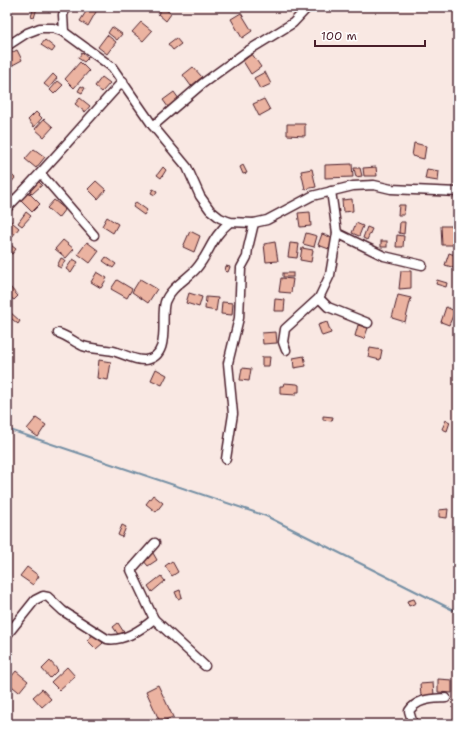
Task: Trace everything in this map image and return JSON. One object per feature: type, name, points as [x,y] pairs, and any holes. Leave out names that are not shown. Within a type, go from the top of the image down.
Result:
[{"type":"street","points":[[64,32],[63,15],[66,7]]},
{"type":"street","points":[[153,126],[202,84],[246,52],[292,23],[308,7]]},
{"type":"street","points":[[7,46],[27,32],[40,28],[53,28],[64,32],[112,67],[153,126],[187,167],[200,196],[210,210],[220,218],[230,222],[254,223],[267,220],[312,196],[353,186],[374,185],[398,190],[458,192]]},
{"type":"street","points":[[7,208],[41,174],[73,135],[123,81]]},
{"type":"street","points":[[41,174],[94,235]]},
{"type":"street","points":[[286,350],[283,342],[285,329],[311,307],[319,298],[330,275],[337,233],[331,191]]},
{"type":"street","points":[[58,333],[67,336],[84,346],[113,351],[144,360],[154,357],[162,345],[165,301],[170,293],[197,268],[221,229],[230,222]]},
{"type":"street","points":[[226,459],[233,414],[228,363],[238,324],[242,287],[241,268],[247,257],[254,223]]},
{"type":"street","points":[[337,233],[384,256],[422,265]]},
{"type":"street","points":[[319,298],[328,306],[368,323]]},
{"type":"street","points":[[155,543],[131,570],[154,619],[205,666]]},
{"type":"street","points":[[7,635],[34,600],[43,596],[48,597],[63,612],[107,639],[115,641],[143,628],[154,619]]},
{"type":"street","points":[[413,724],[409,710],[413,705],[422,700],[446,698]]},
{"type":"building","points":[[34,7],[50,8],[49,11],[37,8],[34,18],[31,17]]},
{"type":"building","points":[[89,7],[97,10],[88,26],[80,21]]},
{"type":"building","points":[[163,7],[171,14],[166,21],[158,14]]},
{"type":"building","points":[[241,13],[252,31],[242,38],[231,19]]},
{"type":"building","points":[[141,22],[152,31],[143,41],[132,32]]},
{"type":"building","points":[[112,27],[122,34],[117,40],[108,33]]},
{"type":"building","points":[[107,35],[116,42],[107,54],[98,47]]},
{"type":"building","points":[[176,38],[181,44],[173,50],[168,44]]},
{"type":"building","points":[[45,40],[55,48],[52,52],[41,45]]},
{"type":"building","points":[[17,50],[22,60],[9,67],[7,55]]},
{"type":"building","points":[[82,53],[88,58],[84,62],[78,58]]},
{"type":"building","points":[[252,54],[261,67],[251,74],[243,61]]},
{"type":"building","points":[[80,62],[89,71],[74,88],[65,79]]},
{"type":"building","points":[[193,67],[202,77],[191,86],[183,75]]},
{"type":"building","points":[[265,72],[271,84],[260,89],[254,78]]},
{"type":"building","points":[[53,74],[57,78],[49,88],[44,84]]},
{"type":"building","points":[[102,77],[110,83],[102,92],[95,86]]},
{"type":"building","points":[[58,81],[63,85],[54,94],[50,90]]},
{"type":"building","points":[[81,86],[85,88],[82,93],[78,91]]},
{"type":"building","points":[[174,92],[179,99],[168,107],[163,100]]},
{"type":"building","points":[[80,98],[90,106],[85,112],[75,104]]},
{"type":"building","points":[[264,99],[270,110],[259,116],[253,104]]},
{"type":"building","points":[[36,112],[42,118],[34,127],[28,120]]},
{"type":"building","points":[[44,119],[53,127],[44,137],[35,129]]},
{"type":"building","points":[[287,124],[305,124],[305,136],[287,135]]},
{"type":"building","points":[[414,143],[426,146],[424,159],[412,156]]},
{"type":"building","points":[[34,149],[45,157],[36,168],[25,159]]},
{"type":"building","points":[[352,164],[353,177],[325,178],[325,165]]},
{"type":"building","points":[[243,165],[247,173],[243,174],[240,167]]},
{"type":"building","points":[[163,167],[166,170],[161,178],[157,175]]},
{"type":"building","points":[[376,167],[377,176],[364,176],[363,168]]},
{"type":"building","points":[[354,168],[360,168],[362,176],[356,177]]},
{"type":"building","points":[[312,169],[316,187],[305,189],[301,171]]},
{"type":"building","points":[[427,169],[439,171],[438,181],[425,179]]},
{"type":"building","points":[[7,171],[15,178],[10,184],[7,182]]},
{"type":"building","points":[[38,181],[42,185],[32,194],[29,191]]},
{"type":"building","points":[[96,181],[106,190],[98,199],[88,189]]},
{"type":"building","points":[[153,189],[157,191],[155,195],[151,193]]},
{"type":"building","points":[[28,192],[40,204],[32,212],[20,200]]},
{"type":"building","points":[[352,199],[353,211],[343,212],[342,200]]},
{"type":"building","points":[[54,200],[65,209],[58,218],[47,208]]},
{"type":"building","points":[[136,202],[147,210],[144,215],[133,207]]},
{"type":"building","points":[[399,205],[405,205],[404,215],[398,215]]},
{"type":"building","points":[[26,212],[31,216],[22,226],[18,223]]},
{"type":"building","points":[[310,212],[311,226],[300,227],[298,213]]},
{"type":"building","points":[[107,217],[118,224],[113,233],[102,226]]},
{"type":"building","points":[[7,218],[19,228],[12,237],[7,232]]},
{"type":"building","points":[[400,222],[405,222],[404,234],[399,233]]},
{"type":"building","points":[[356,223],[363,226],[359,236],[352,233]]},
{"type":"building","points":[[441,226],[453,226],[454,245],[442,245]]},
{"type":"building","points":[[367,227],[372,229],[367,240],[363,238]]},
{"type":"building","points":[[190,231],[200,236],[194,252],[183,247]]},
{"type":"building","points":[[306,233],[317,236],[314,247],[303,244]]},
{"type":"building","points":[[322,234],[333,238],[329,249],[318,245]]},
{"type":"building","points":[[397,235],[404,236],[403,247],[396,247]]},
{"type":"building","points":[[63,240],[74,249],[66,258],[55,249]]},
{"type":"building","points":[[381,241],[387,241],[387,247],[381,247]]},
{"type":"building","points":[[7,242],[16,249],[12,254],[7,251]]},
{"type":"building","points":[[87,242],[99,251],[90,263],[78,254]]},
{"type":"building","points":[[275,242],[278,261],[266,262],[264,244]]},
{"type":"building","points":[[290,243],[299,244],[297,258],[288,257]]},
{"type":"building","points":[[302,248],[313,250],[311,262],[300,260]]},
{"type":"building","points":[[449,253],[458,256],[455,268],[445,265]]},
{"type":"building","points":[[106,257],[116,264],[113,268],[103,261]]},
{"type":"building","points":[[61,258],[65,260],[61,268],[57,266]]},
{"type":"building","points":[[73,259],[78,262],[71,273],[66,269]]},
{"type":"building","points":[[226,266],[230,267],[228,272],[225,271]]},
{"type":"building","points":[[401,271],[411,271],[411,288],[399,289]]},
{"type":"building","points":[[97,272],[107,278],[101,288],[91,282]]},
{"type":"building","points":[[283,273],[293,273],[293,277],[283,277]]},
{"type":"building","points":[[281,278],[293,279],[291,293],[279,292]]},
{"type":"building","points":[[140,279],[157,289],[148,303],[132,292]]},
{"type":"building","points":[[117,280],[132,289],[127,298],[111,289]]},
{"type":"building","points":[[437,280],[447,283],[446,287],[436,284]]},
{"type":"building","points":[[9,286],[18,296],[14,300],[11,298],[7,301],[7,287]]},
{"type":"building","points":[[189,293],[202,297],[199,307],[186,303]]},
{"type":"building","points":[[398,295],[411,298],[405,322],[392,318]]},
{"type":"building","points":[[206,297],[218,298],[216,311],[205,309]]},
{"type":"building","points":[[275,299],[285,300],[284,311],[274,311]]},
{"type":"building","points":[[222,302],[233,303],[232,315],[221,314]]},
{"type":"building","points":[[446,307],[455,311],[449,325],[441,322]]},
{"type":"building","points":[[10,312],[20,321],[18,324],[7,315]]},
{"type":"building","points":[[327,322],[331,333],[322,336],[318,325]]},
{"type":"building","points":[[358,325],[368,328],[364,339],[355,336]]},
{"type":"building","points":[[276,332],[277,343],[263,344],[262,333]]},
{"type":"building","points":[[370,348],[382,350],[380,360],[368,357]]},
{"type":"building","points":[[304,356],[306,366],[294,368],[293,358]]},
{"type":"building","points":[[262,357],[270,357],[269,366],[262,366]]},
{"type":"building","points":[[99,360],[111,362],[108,380],[97,378]]},
{"type":"building","points":[[242,368],[251,369],[249,381],[240,380]]},
{"type":"building","points":[[156,369],[167,375],[162,385],[151,380]]},
{"type":"building","points":[[284,383],[299,385],[299,392],[296,392],[296,395],[280,394],[280,386],[283,386]]},
{"type":"building","points":[[323,416],[333,417],[332,421],[323,420]]},
{"type":"building","points":[[36,418],[46,425],[38,437],[27,429]]},
{"type":"building","points":[[446,420],[450,422],[447,431],[442,429]]},
{"type":"building","points":[[153,495],[163,503],[156,512],[146,504]]},
{"type":"building","points":[[448,509],[447,518],[439,517],[439,510]]},
{"type":"building","points":[[122,525],[126,527],[122,537],[118,535]]},
{"type":"building","points":[[153,553],[157,560],[148,566],[143,560]]},
{"type":"building","points":[[172,561],[178,572],[172,576],[165,566]]},
{"type":"building","points":[[27,567],[39,576],[33,585],[20,576]]},
{"type":"building","points":[[161,576],[165,581],[152,592],[148,586]]},
{"type":"building","points":[[180,590],[182,597],[178,599],[175,592]]},
{"type":"building","points":[[414,599],[416,603],[409,606],[407,601]]},
{"type":"building","points":[[118,623],[125,634],[120,637],[113,627]]},
{"type":"building","points":[[94,634],[103,643],[96,649],[87,640]]},
{"type":"building","points":[[50,661],[58,670],[50,678],[42,669]]},
{"type":"building","points":[[67,667],[75,676],[59,690],[51,682]]},
{"type":"building","points":[[16,671],[28,681],[19,692],[7,682]]},
{"type":"building","points":[[438,679],[452,680],[452,693],[438,692]]},
{"type":"building","points":[[433,683],[434,695],[421,696],[420,684]]},
{"type":"building","points":[[158,685],[173,717],[160,722],[146,691]]},
{"type":"building","points":[[42,689],[51,699],[42,707],[33,697]]},
{"type":"waterway","points":[[7,429],[266,516],[453,610],[458,609]]}]
